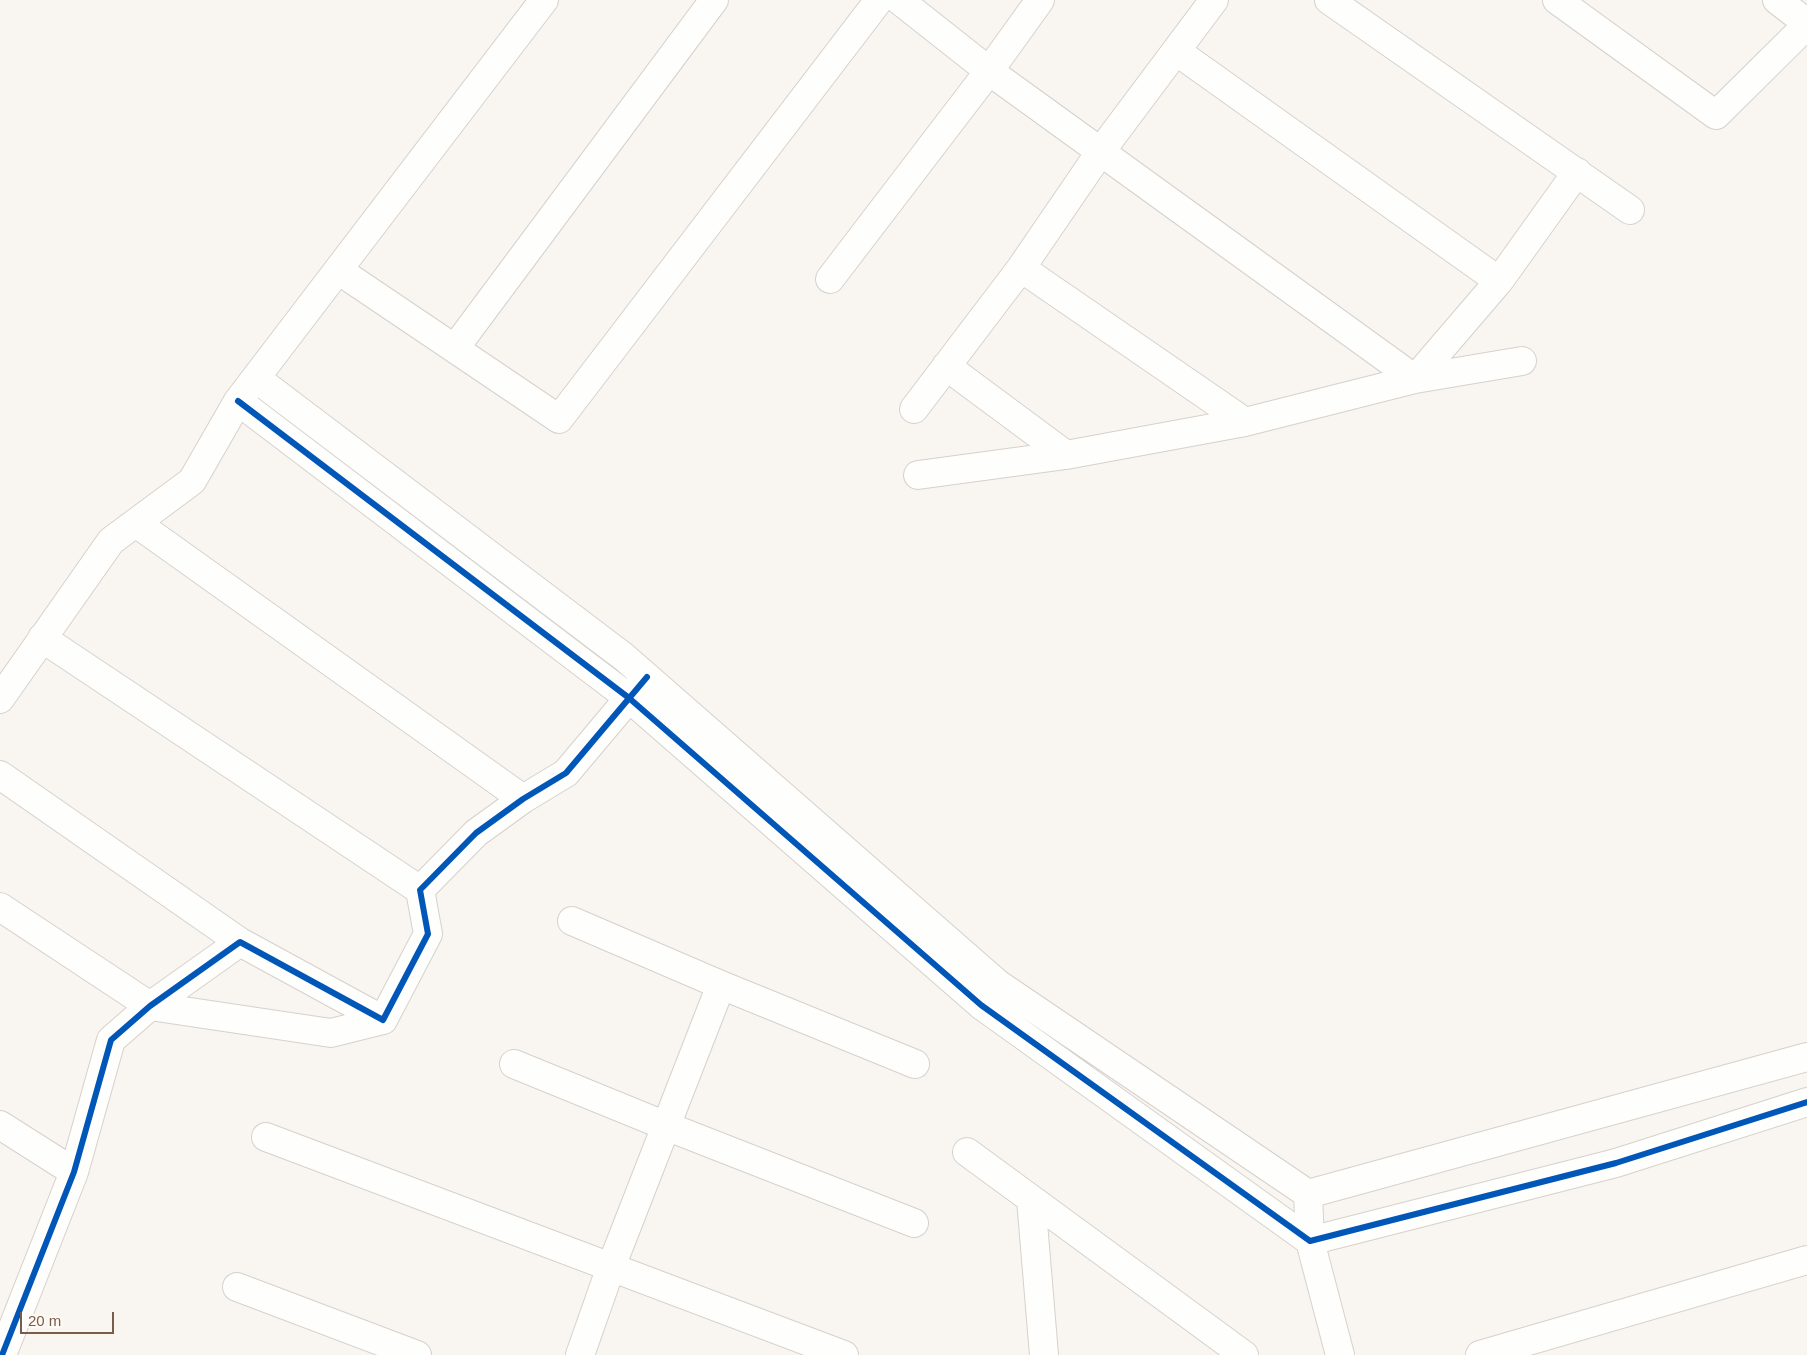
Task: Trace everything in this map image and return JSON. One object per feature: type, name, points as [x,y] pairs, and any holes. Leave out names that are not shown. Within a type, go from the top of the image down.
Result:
[{"type":"street","points":[[0,699],[111,541],[192,481],[238,401],[257,379],[544,0]]},
{"type":"street","points":[[455,348],[714,0]]},
{"type":"street","points":[[338,270],[559,419],[879,0]]},
{"type":"street","points":[[899,0],[989,71],[1415,379]]},
{"type":"street","points":[[830,279],[989,71],[1040,0]]},
{"type":"street","points":[[914,409],[1021,268],[1101,152],[1214,0]]},
{"type":"street","points":[[1329,0],[1630,210]]},
{"type":"street","points":[[1557,0],[1716,114],[1807,24],[1777,0]]},
{"type":"street","points":[[1176,52],[1499,281]]},
{"type":"street","points":[[1415,379],[1499,281],[1577,172]]},
{"type":"street","points":[[1021,268],[1245,422]]},
{"type":"street","points":[[918,475],[1066,455],[1245,422],[1415,379],[1522,361]]},
{"type":"street","points":[[946,366],[1066,455]]},
{"type":"street","points":[[257,379],[624,657],[998,984],[1308,1194],[1807,1057]]},
{"type":"street","points":[[238,401],[629,698],[981,1005],[1310,1241],[1616,1163],[1807,1102]]},
{"type":"street","points":[[136,523],[523,799]]},
{"type":"street","points":[[0,907],[150,1006],[331,1033],[383,1020],[428,934],[420,890],[42,638]]},
{"type":"street","points":[[420,890],[476,833],[523,799],[566,773],[647,677]]},
{"type":"street","points":[[0,775],[240,942],[383,1020]]},
{"type":"street","points":[[572,921],[721,986],[915,1064]]},
{"type":"street","points":[[5,1336],[74,1172],[111,1040],[150,1006],[240,942]]},
{"type":"street","points":[[580,1355],[611,1267],[721,986]]},
{"type":"street","points":[[514,1064],[914,1223]]},
{"type":"street","points":[[0,1125],[74,1172]]},
{"type":"street","points":[[266,1136],[844,1355]]},
{"type":"street","points":[[967,1152],[1244,1355]]},
{"type":"street","points":[[1308,1194],[1310,1241],[1340,1355]]},
{"type":"street","points":[[1031,1199],[1044,1355]]},
{"type":"street","points":[[1480,1355],[1807,1260]]},
{"type":"street","points":[[236,1287],[417,1355]]},
{"type":"cycle path","points":[[238,401],[629,698],[981,1005],[1310,1241],[1616,1163],[1807,1102]]},
{"type":"cycle path","points":[[2,1355],[74,1172],[111,1040],[150,1006],[240,942],[383,1020],[428,934],[420,890],[476,833],[523,799],[566,773],[647,677]]}]
